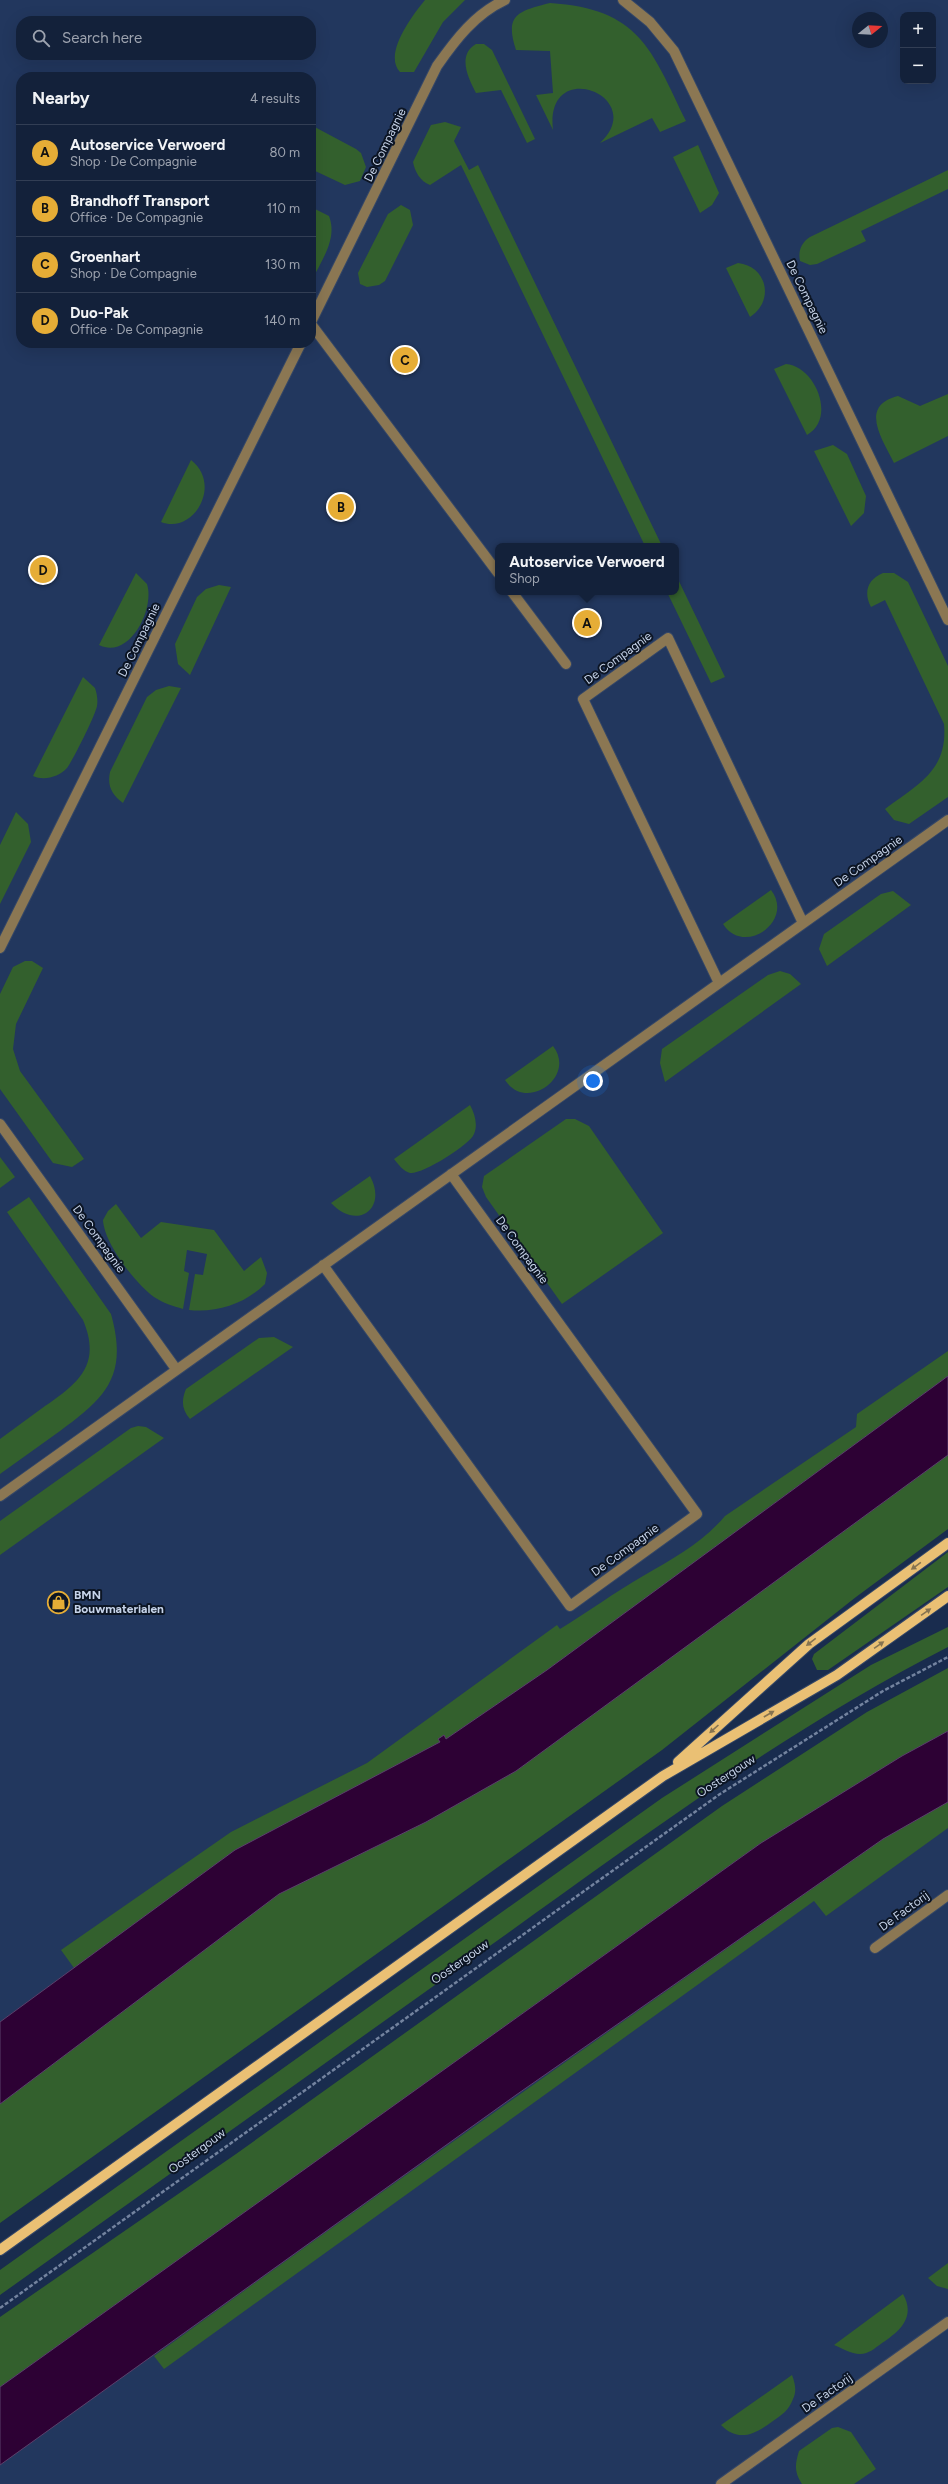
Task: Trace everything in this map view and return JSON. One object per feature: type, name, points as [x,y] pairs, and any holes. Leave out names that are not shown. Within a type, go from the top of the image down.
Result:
[{"type":"main road","points":[[663,1776],[809,1644],[948,1543]]},
{"type":"main road","points":[[0,2250],[663,1776],[837,1675],[948,1596]]},
{"type":"street","name":"De Compagnie","points":[[316,313],[438,66],[458,37],[489,8],[506,0]]},
{"type":"street","name":"De Compagnie","points":[[623,0],[650,22],[674,51],[948,620]]},
{"type":"street","name":"De Compagnie","points":[[316,330],[495,569]]},
{"type":"street","name":"De Compagnie","points":[[0,948],[299,348]]},
{"type":"street","points":[[514,595],[566,664]]},
{"type":"street","name":"De Compagnie","points":[[719,983],[583,699],[668,638],[803,923]]},
{"type":"street","name":"De Compagnie","points":[[0,1496],[948,820]]},
{"type":"street","name":"De Compagnie","points":[[0,1124],[176,1370]]},
{"type":"street","name":"De Compagnie","points":[[323,1265],[570,1606],[697,1514],[451,1174]]},
{"type":"street","name":"De Factorij","points":[[875,1948],[948,1896]]},
{"type":"street","name":"De Factorij","points":[[721,2484],[948,2322]]},
{"type":"path","name":"Oostergouw","points":[[0,2308],[720,1794],[883,1691],[948,1657]]},
{"type":"shaded area","points":[[0,0],[948,0],[948,1376],[575,1649],[235,1850],[0,2022]]},
{"type":"shaded area","points":[[948,1376],[948,1455],[516,1771],[426,1822],[279,1894],[0,2104],[0,2022],[235,1850],[440,1742],[438,1739],[444,1735],[446,1739],[547,1670]]},
{"type":"shaded area","points":[[948,1731],[948,1802],[883,1839],[516,2095],[0,2465],[0,2387],[761,1843],[902,1756]]},
{"type":"shaded area","points":[[948,1783],[948,2484],[0,2484],[0,2444]]},
{"type":"green space","points":[[425,0],[465,0],[443,22],[414,72],[400,72],[396,64],[395,55],[397,46],[401,35],[413,15]]},
{"type":"green space","points":[[550,3],[580,7],[604,14],[623,24],[639,37],[663,73],[686,121],[660,132],[652,118],[600,143],[612,126],[612,111],[605,98],[592,91],[577,89],[564,94],[554,107],[553,130],[536,95],[553,93],[550,51],[516,50],[512,29],[513,21],[522,12]]},
{"type":"green space","points":[[476,44],[484,44],[492,50],[535,139],[527,143],[501,90],[476,93],[467,74],[466,60],[470,49]]},
{"type":"green space","points":[[445,122],[461,127],[454,141],[469,170],[478,165],[661,543],[644,543],[461,165],[430,185],[423,181],[417,173],[413,162],[431,125]]},
{"type":"green space","points":[[316,128],[361,153],[366,167],[360,181],[345,185],[316,171]]},
{"type":"green space","points":[[698,145],[719,193],[712,205],[700,213],[673,157]]},
{"type":"green space","points":[[948,170],[948,189],[861,231],[866,241],[817,264],[810,265],[800,261],[799,254],[801,248],[804,242],[810,237]]},
{"type":"green space","points":[[401,205],[410,210],[413,225],[385,281],[379,285],[367,287],[360,284],[358,273],[388,214]]},
{"type":"green space","points":[[316,210],[329,216],[331,225],[330,241],[316,272]]},
{"type":"green space","points":[[738,263],[756,270],[764,285],[765,294],[763,302],[758,310],[750,317],[726,268]]},
{"type":"green space","points":[[786,364],[796,367],[806,374],[819,394],[821,406],[820,417],[816,427],[807,435],[774,369]]},
{"type":"green space","points":[[948,394],[948,436],[894,463],[884,444],[877,425],[876,416],[879,407],[886,401],[898,396],[920,406]]},
{"type":"green space","points":[[833,445],[847,454],[866,496],[864,513],[851,526],[814,451]]},
{"type":"green space","points":[[191,460],[200,470],[204,482],[204,494],[200,505],[193,515],[184,521],[173,524],[161,522]]},
{"type":"green space","points":[[136,573],[147,584],[149,594],[144,618],[130,639],[121,645],[110,648],[99,645]]},
{"type":"green space","points":[[883,573],[894,573],[908,582],[948,666],[948,797],[909,824],[894,820],[885,809],[919,784],[936,765],[941,754],[944,740],[944,724],[885,600],[871,607],[867,596],[868,587],[874,579]]},
{"type":"green space","points":[[679,581],[725,677],[711,683],[668,595],[679,595]]},
{"type":"green space","points":[[219,585],[231,587],[190,675],[178,664],[175,644],[197,597],[206,589]]},
{"type":"green space","points":[[83,677],[95,688],[97,704],[79,748],[67,768],[60,774],[46,778],[33,776]]},
{"type":"green space","points":[[169,686],[181,688],[123,803],[111,790],[109,782],[110,772],[147,697],[156,690]]},
{"type":"green space","points":[[16,812],[28,824],[31,842],[0,904],[0,845]]},
{"type":"green space","points":[[771,890],[777,902],[777,913],[772,923],[764,931],[754,936],[743,937],[732,933],[723,924]]},
{"type":"green space","points":[[893,891],[911,905],[827,966],[819,949],[824,934],[881,894]]},
{"type":"green space","points":[[25,961],[32,961],[43,968],[16,1024],[13,1049],[20,1071],[84,1159],[72,1167],[53,1163],[0,1089],[0,994],[13,967]]},
{"type":"green space","points":[[780,971],[790,974],[801,984],[665,1082],[660,1063],[662,1049],[768,975]]},
{"type":"green space","points":[[553,1046],[559,1058],[559,1069],[554,1079],[546,1087],[536,1092],[525,1093],[514,1089],[505,1080]]},
{"type":"green space","points":[[470,1105],[475,1120],[475,1131],[471,1139],[455,1152],[424,1169],[410,1173],[405,1171],[394,1159]]},
{"type":"green space","points":[[566,1119],[575,1119],[589,1126],[663,1233],[562,1304],[486,1197],[482,1187],[484,1176]]},
{"type":"green space","points":[[0,1157],[15,1177],[0,1188]]},
{"type":"green space","points":[[370,1176],[375,1188],[375,1198],[372,1206],[367,1212],[360,1215],[351,1215],[341,1211],[331,1203]]},
{"type":"green space","points":[[29,1197],[111,1314],[116,1335],[117,1353],[115,1369],[110,1383],[90,1407],[60,1431],[0,1474],[0,1439],[57,1398],[77,1381],[84,1371],[88,1361],[90,1349],[83,1320],[7,1212]]},
{"type":"green space","points":[[116,1204],[141,1238],[161,1222],[214,1230],[244,1271],[261,1257],[267,1273],[265,1284],[249,1297],[230,1306],[210,1310],[189,1310],[195,1274],[203,1275],[207,1254],[187,1250],[184,1271],[189,1273],[183,1309],[157,1299],[146,1291],[130,1273],[109,1240],[103,1220],[108,1211]]},
{"type":"green space","points":[[274,1337],[293,1347],[190,1419],[185,1412],[183,1405],[183,1397],[186,1389],[259,1338]]},
{"type":"green space","points":[[948,1351],[948,1376],[547,1670],[446,1739],[444,1735],[440,1742],[235,1850],[74,1968],[61,1950],[231,1832],[367,1763],[557,1625],[560,1629],[687,1549],[707,1534],[725,1516],[856,1427],[857,1414]]},
{"type":"green space","points":[[138,1426],[146,1427],[164,1438],[0,1555],[0,1521],[131,1428]]},
{"type":"green space","points":[[948,1455],[948,1529],[856,1597],[662,1750],[0,2223],[0,2104],[279,1894],[426,1822],[516,1771]]},
{"type":"green space","points":[[948,1552],[948,1587],[828,1670],[817,1670],[812,1659],[814,1654]]},
{"type":"green space","points":[[948,1627],[948,1647],[833,1711],[668,1819],[0,2295],[0,2270],[662,1798],[871,1665]]},
{"type":"green space","points":[[948,1668],[948,1731],[902,1756],[761,1843],[0,2387],[0,2317],[236,2154],[722,1806],[867,1712]]},
{"type":"green space","points":[[948,1802],[948,1828],[826,1916],[814,1901],[164,2369],[154,2356],[426,2161],[883,1839]]},
{"type":"green space","points":[[948,2263],[948,2289],[937,2286],[928,2278]]},
{"type":"green space","points":[[903,2294],[907,2302],[907,2316],[904,2323],[895,2334],[872,2350],[863,2354],[853,2353],[834,2345]]},
{"type":"green space","points":[[792,2375],[795,2387],[794,2396],[787,2409],[776,2419],[760,2430],[747,2435],[734,2434],[721,2425]]},
{"type":"green space","points":[[838,2427],[851,2432],[876,2469],[854,2484],[802,2484],[796,2472],[799,2451],[832,2428]]},
{"type":"place","name":"Groenhart","points":[[405,360]]},
{"type":"place","name":"Brandhoff Transport","points":[[341,507]]},
{"type":"place","name":"Duo-Pak","points":[[43,570]]},
{"type":"place","name":"Autoservice Verwoerd","points":[[587,623]]},
{"type":"place","name":"BMN Bouwmaterialen","points":[[58,1602]]}]
